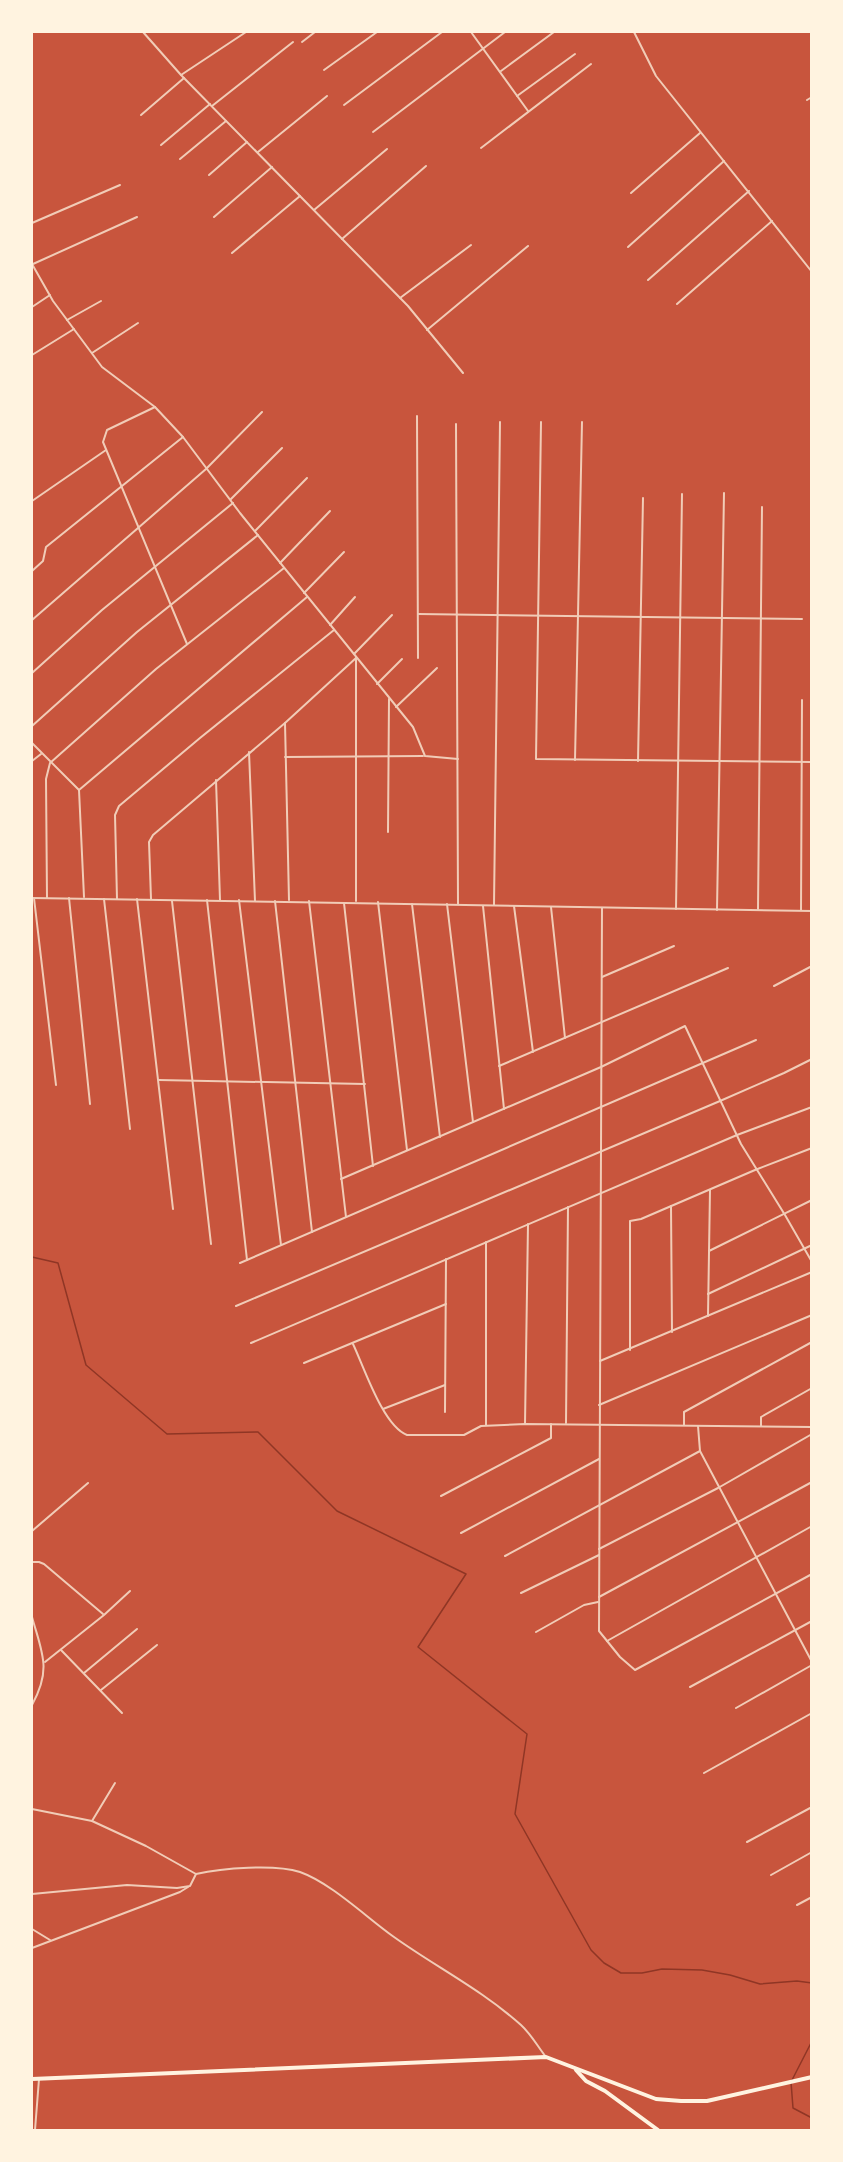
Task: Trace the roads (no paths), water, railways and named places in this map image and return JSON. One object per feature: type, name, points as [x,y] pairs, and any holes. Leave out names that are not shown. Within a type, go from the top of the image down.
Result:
[{"type":"main road","points":[[32,2079],[546,2057],[656,2099],[681,2102],[707,2101],[812,2077]]},
{"type":"main road","points":[[573,2068],[586,2081],[605,2091],[658,2130]]},
{"type":"street","points":[[143,32],[181,75],[400,298],[463,373]]},
{"type":"street","points":[[181,75],[246,32]]},
{"type":"street","points":[[302,42],[315,32]]},
{"type":"street","points":[[324,70],[377,32]]},
{"type":"street","points":[[344,105],[442,32]]},
{"type":"street","points":[[471,32],[528,111]]},
{"type":"street","points":[[373,132],[506,32]]},
{"type":"street","points":[[500,72],[554,32]]},
{"type":"street","points":[[633,32],[656,76],[812,272]]},
{"type":"street","points":[[161,145],[293,42]]},
{"type":"street","points":[[517,96],[575,54]]},
{"type":"street","points":[[481,147],[591,64]]},
{"type":"street","points":[[141,115],[184,78]]},
{"type":"street","points":[[258,152],[327,96]]},
{"type":"street","points":[[807,100],[812,98]]},
{"type":"street","points":[[180,159],[226,120]]},
{"type":"street","points":[[631,193],[700,133]]},
{"type":"street","points":[[209,175],[248,142]]},
{"type":"street","points":[[314,210],[387,149]]},
{"type":"street","points":[[628,247],[724,161]]},
{"type":"street","points":[[342,239],[426,166]]},
{"type":"street","points":[[214,217],[272,167]]},
{"type":"street","points":[[32,223],[120,186]]},
{"type":"street","points":[[648,280],[749,191]]},
{"type":"street","points":[[232,254],[300,196]]},
{"type":"street","points":[[137,217],[32,264],[50,296],[102,367],[155,407],[183,437],[280,563],[413,727],[425,756]]},
{"type":"street","points":[[676,304],[772,221]]},
{"type":"street","points":[[400,298],[471,244]]},
{"type":"street","points":[[427,330],[528,246]]},
{"type":"street","points":[[32,307],[50,296]]},
{"type":"street","points":[[68,320],[101,301]]},
{"type":"street","points":[[92,353],[138,323]]},
{"type":"street","points":[[32,355],[74,328]]},
{"type":"street","points":[[155,407],[107,430],[103,442],[187,644]]},
{"type":"street","points":[[32,620],[206,469],[262,412]]},
{"type":"street","points":[[417,416],[418,658]]},
{"type":"street","points":[[494,905],[500,422]]},
{"type":"street","points":[[541,422],[536,759],[812,762]]},
{"type":"street","points":[[575,760],[582,422]]},
{"type":"street","points":[[456,424],[458,904]]},
{"type":"street","points":[[32,571],[43,561],[46,547],[183,437]]},
{"type":"street","points":[[32,673],[102,610],[232,502],[282,448]]},
{"type":"street","points":[[32,501],[106,450]]},
{"type":"street","points":[[255,531],[307,478]]},
{"type":"street","points":[[717,910],[724,493]]},
{"type":"street","points":[[676,909],[682,494]]},
{"type":"street","points":[[638,761],[643,498]]},
{"type":"street","points":[[758,910],[762,507]]},
{"type":"street","points":[[280,563],[330,511]]},
{"type":"street","points":[[32,726],[137,632],[258,535]]},
{"type":"street","points":[[304,593],[344,552]]},
{"type":"street","points":[[47,898],[46,779],[50,763],[156,669],[284,568]]},
{"type":"street","points":[[79,790],[307,597]]},
{"type":"street","points":[[330,625],[355,597]]},
{"type":"street","points":[[418,614],[802,619]]},
{"type":"street","points":[[151,899],[149,842],[153,835],[285,723],[355,656],[392,615]]},
{"type":"street","points":[[117,899],[115,815],[119,806],[334,630]]},
{"type":"street","points":[[355,656],[356,902]]},
{"type":"street","points":[[376,684],[402,659]]},
{"type":"street","points":[[396,707],[437,668]]},
{"type":"street","points":[[388,832],[389,699]]},
{"type":"street","points":[[801,911],[802,700]]},
{"type":"street","points":[[285,723],[289,901]]},
{"type":"street","points":[[32,743],[79,790],[84,899]]},
{"type":"street","points":[[249,752],[255,901]]},
{"type":"street","points":[[32,761],[41,754]]},
{"type":"street","points":[[285,757],[425,756],[458,759]]},
{"type":"street","points":[[216,780],[220,900]]},
{"type":"street","points":[[56,1085],[33,898],[812,911]]},
{"type":"street","points":[[69,898],[90,1104]]},
{"type":"street","points":[[104,899],[130,1129]]},
{"type":"street","points":[[137,899],[173,1209]]},
{"type":"street","points":[[172,900],[211,1244]]},
{"type":"street","points":[[207,900],[247,1260]]},
{"type":"street","points":[[239,900],[282,1245]]},
{"type":"street","points":[[275,901],[312,1232]]},
{"type":"street","points":[[309,901],[346,1217]]},
{"type":"street","points":[[344,902],[373,1166]]},
{"type":"street","points":[[378,902],[407,1151]]},
{"type":"street","points":[[412,903],[440,1137]]},
{"type":"street","points":[[447,904],[473,1122]]},
{"type":"street","points":[[483,905],[504,1109]]},
{"type":"street","points":[[514,906],[533,1052]]},
{"type":"street","points":[[551,907],[565,1038]]},
{"type":"street","points":[[602,908],[599,1631],[620,1658],[634,1670],[812,1574]]},
{"type":"street","points":[[602,977],[674,946]]},
{"type":"street","points":[[774,986],[812,966]]},
{"type":"street","points":[[499,1066],[728,968]]},
{"type":"street","points":[[341,1179],[601,1067],[685,1026],[736,1135],[812,1262]]},
{"type":"street","points":[[240,1263],[756,1040]]},
{"type":"street","points":[[236,1306],[720,1101],[812,1059]]},
{"type":"street","points":[[159,1080],[365,1083]]},
{"type":"street","points":[[251,1343],[736,1135],[812,1107]]},
{"type":"street","points":[[630,1350],[630,1221],[641,1220],[755,1170],[812,1148]]},
{"type":"street","points":[[708,1316],[710,1189]]},
{"type":"street","points":[[709,1251],[812,1200]]},
{"type":"street","points":[[671,1206],[672,1332]]},
{"type":"street","points":[[566,1424],[568,1207]]},
{"type":"street","points":[[525,1424],[528,1224]]},
{"type":"street","points":[[486,1242],[486,1426]]},
{"type":"street","points":[[708,1294],[812,1245]]},
{"type":"street","points":[[445,1412],[446,1259]]},
{"type":"street","points":[[600,1361],[812,1272]]},
{"type":"street","points":[[304,1363],[446,1304]]},
{"type":"street","points":[[599,1405],[812,1316]]},
{"type":"street","points":[[684,1425],[684,1412],[812,1342]]},
{"type":"street","points":[[353,1344],[383,1409],[401,1433],[407,1436],[464,1435],[481,1426],[525,1424],[812,1427]]},
{"type":"street","points":[[383,1409],[446,1385]]},
{"type":"street","points":[[761,1426],[761,1417],[812,1388]]},
{"type":"street","points":[[441,1496],[551,1438],[551,1424]]},
{"type":"street","points":[[698,1426],[700,1450],[718,1488],[812,1663],[736,1708]]},
{"type":"street","points":[[599,1549],[718,1488],[812,1434]]},
{"type":"street","points":[[505,1556],[700,1450]]},
{"type":"street","points":[[461,1533],[599,1459]]},
{"type":"street","points":[[598,1597],[812,1482]]},
{"type":"street","points":[[32,1531],[88,1483]]},
{"type":"street","points":[[607,1641],[812,1526]]},
{"type":"street","points":[[520,1593],[599,1555]]},
{"type":"street","points":[[32,1562],[44,1564],[104,1615]]},
{"type":"street","points":[[45,1662],[130,1591]]},
{"type":"street","points":[[536,1632],[584,1605],[599,1601]]},
{"type":"street","points":[[32,1617],[45,1662],[40,1689],[32,1705]]},
{"type":"street","points":[[690,1687],[812,1621]]},
{"type":"street","points":[[84,1674],[137,1629]]},
{"type":"street","points":[[100,1691],[157,1645]]},
{"type":"street","points":[[61,1650],[122,1713]]},
{"type":"street","points":[[704,1773],[812,1713]]},
{"type":"street","points":[[92,1821],[115,1783]]},
{"type":"street","points":[[747,1842],[812,1807]]},
{"type":"street","points":[[32,1809],[92,1821],[146,1846],[196,1874],[214,1870],[283,1869],[300,1872],[322,1883],[396,1938],[470,1985],[523,2026],[546,2057]]},
{"type":"street","points":[[771,1875],[812,1852]]},
{"type":"street","points":[[32,1948],[180,1892],[190,1886],[196,1874]]},
{"type":"street","points":[[32,1894],[127,1885],[177,1888],[190,1886]]},
{"type":"street","points":[[797,1905],[812,1897]]},
{"type":"street","points":[[32,1929],[50,1940]]},
{"type":"street","points":[[35,2130],[39,2079]]},
{"type":"waterway","points":[[32,1257],[58,1263],[86,1365],[167,1434],[258,1432],[337,1511],[466,1574],[418,1647],[527,1734],[515,1814],[591,1950],[604,1963],[621,1973],[642,1973],[662,1969],[702,1970],[760,1984],[797,1981],[812,1983]]},
{"type":"waterway","points":[[812,2041],[791,2082],[793,2108],[812,2118]]}]
